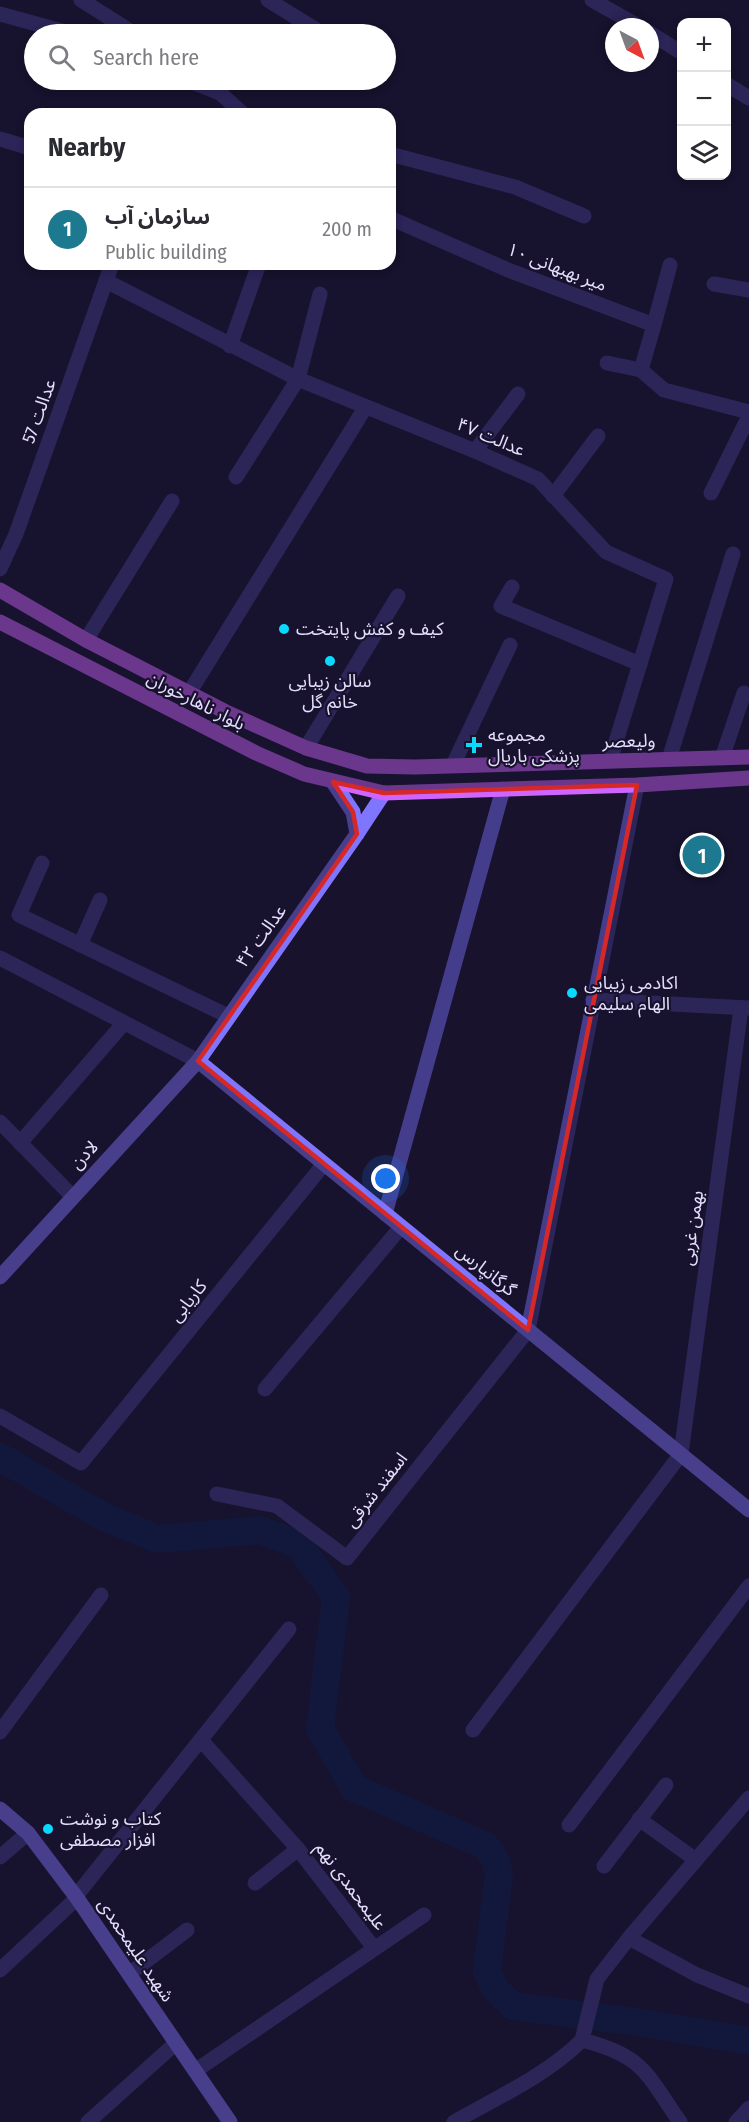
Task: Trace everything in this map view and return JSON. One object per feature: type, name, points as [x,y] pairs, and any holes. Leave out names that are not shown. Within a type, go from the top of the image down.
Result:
[{"type":"main road","name":"بلوار ناهارخوران","points":[[0,590],[86,640],[189,693],[306,748],[367,766]]},
{"type":"main road","name":"بلوار ناهارخوران","points":[[0,622],[256,753],[304,774],[384,794]]},
{"type":"main road","name":"ولیعصر","points":[[367,766],[749,757]]},
{"type":"main road","points":[[384,794],[638,785],[749,778]]},
{"type":"main road","points":[[333,782],[353,812],[357,834]]},
{"type":"main road","name":"عدالت ۴۲","points":[[198,1061],[384,794]]},
{"type":"main road","name":"گرگانپارس","points":[[198,1061],[749,1510]]},
{"type":"main road","name":"لادن","points":[[0,1277],[198,1061]]},
{"type":"main road","name":"شهید علیمحمدی","points":[[0,1809],[28,1833],[77,1897],[230,2122]]},
{"type":"street","points":[[81,0],[119,24]]},
{"type":"street","points":[[268,0],[307,24]]},
{"type":"street","points":[[592,0],[624,18]]},
{"type":"street","points":[[0,14],[36,24]]},
{"type":"street","points":[[659,39],[677,50]]},
{"type":"street","points":[[731,86],[747,92]]},
{"type":"street","points":[[213,90],[221,93]]},
{"type":"street","points":[[218,90],[237,108]]},
{"type":"street","points":[[0,139],[24,146]]},
{"type":"street","points":[[396,156],[515,187],[585,216]]},
{"type":"street","name":"۱۰ میر بهبهانی","points":[[396,221],[508,270],[654,325]]},
{"type":"street","points":[[641,370],[670,265]]},
{"type":"street","name":"عدالت 57","points":[[0,569],[16,534],[110,270]]},
{"type":"street","points":[[230,346],[257,270]]},
{"type":"street","name":"عدالت ۴۷","points":[[106,282],[298,379],[538,479],[606,552],[666,579],[610,761]]},
{"type":"street","points":[[714,284],[749,290]]},
{"type":"street","points":[[236,477],[298,379],[320,294]]},
{"type":"street","points":[[607,363],[641,370],[664,390],[749,414],[711,493]]},
{"type":"street","points":[[475,451],[518,394]]},
{"type":"street","points":[[189,693],[365,408]]},
{"type":"street","points":[[553,496],[598,436]]},
{"type":"street","points":[[86,640],[172,501]]},
{"type":"street","points":[[0,546],[16,534]]},
{"type":"street","points":[[669,759],[733,554]]},
{"type":"street","points":[[512,587],[501,606],[640,664]]},
{"type":"street","points":[[306,748],[398,596]]},
{"type":"street","points":[[453,765],[510,645]]},
{"type":"street","points":[[722,758],[744,693]]},
{"type":"street","points":[[528,1330],[638,785]]},
{"type":"street","points":[[385,1214],[503,789]]},
{"type":"street","points":[[42,863],[19,915],[228,1016]]},
{"type":"street","points":[[80,945],[100,900]]},
{"type":"street","points":[[0,958],[198,1061]]},
{"type":"street","points":[[593,1000],[745,1008]]},
{"type":"street","name":"بهمن غربی","points":[[681,1454],[745,1008]]},
{"type":"street","points":[[20,1143],[124,1023]]},
{"type":"street","points":[[0,1122],[72,1196]]},
{"type":"street","name":"کاریابی","points":[[0,1416],[81,1463],[324,1164]]},
{"type":"street","points":[[265,1389],[402,1227]]},
{"type":"street","name":"اسفند شرقی","points":[[217,1494],[278,1506],[347,1558],[528,1330]]},
{"type":"street","points":[[473,1730],[681,1454]]},
{"type":"street","points":[[569,1825],[749,1586]]},
{"type":"street","points":[[0,1732],[101,1595]]},
{"type":"street","points":[[0,1970],[77,1897],[289,1629]]},
{"type":"street","name":"علیمحمدی نهم","points":[[195,2071],[374,1948],[298,1849],[201,1740]]},
{"type":"street","points":[[604,1866],[666,1785]]},
{"type":"street","points":[[454,2122],[541,2073],[568,2054],[582,2040],[597,1979],[628,1938],[749,1798]]},
{"type":"street","points":[[639,1820],[696,1860]]},
{"type":"street","points":[[0,1857],[28,1833]]},
{"type":"street","points":[[255,1883],[298,1849]]},
{"type":"street","points":[[374,1948],[424,1915]]},
{"type":"street","points":[[129,1974],[187,1930]]},
{"type":"street","points":[[628,1938],[697,1975],[749,1996]]},
{"type":"street","points":[[582,2040],[630,2056],[643,2068],[681,2122]]},
{"type":"street","points":[[88,2122],[176,2043]]},
{"type":"street","points":[[736,2122],[749,2108]]},
{"type":"highlighted area","points":[[333,782],[384,793],[637,785],[528,1330],[198,1061],[357,834],[353,812]]},
{"type":"waterway","points":[[0,1457],[104,1517],[158,1539],[260,1530],[298,1544],[336,1597],[320,1728],[354,1788],[486,1846],[495,1859],[499,1874],[487,1970],[495,1989],[513,2006],[651,2024],[749,2041]]},
{"type":"place","name":"کیف و کفش پایتخت","points":[[284,629]]},
{"type":"place","name":"سالن زیبایی خانم گل","points":[[330,661]]},
{"type":"place","name":"مجموعه پزشکی باریال","points":[[474,745]]},
{"type":"place","name":"سازمان آب","points":[[702,855]]},
{"type":"place","name":"اکادمی زیبایی الهام سلیمی","points":[[572,993]]},
{"type":"place","name":"کتاب و نوشت افزار مصطفی","points":[[48,1829]]}]
